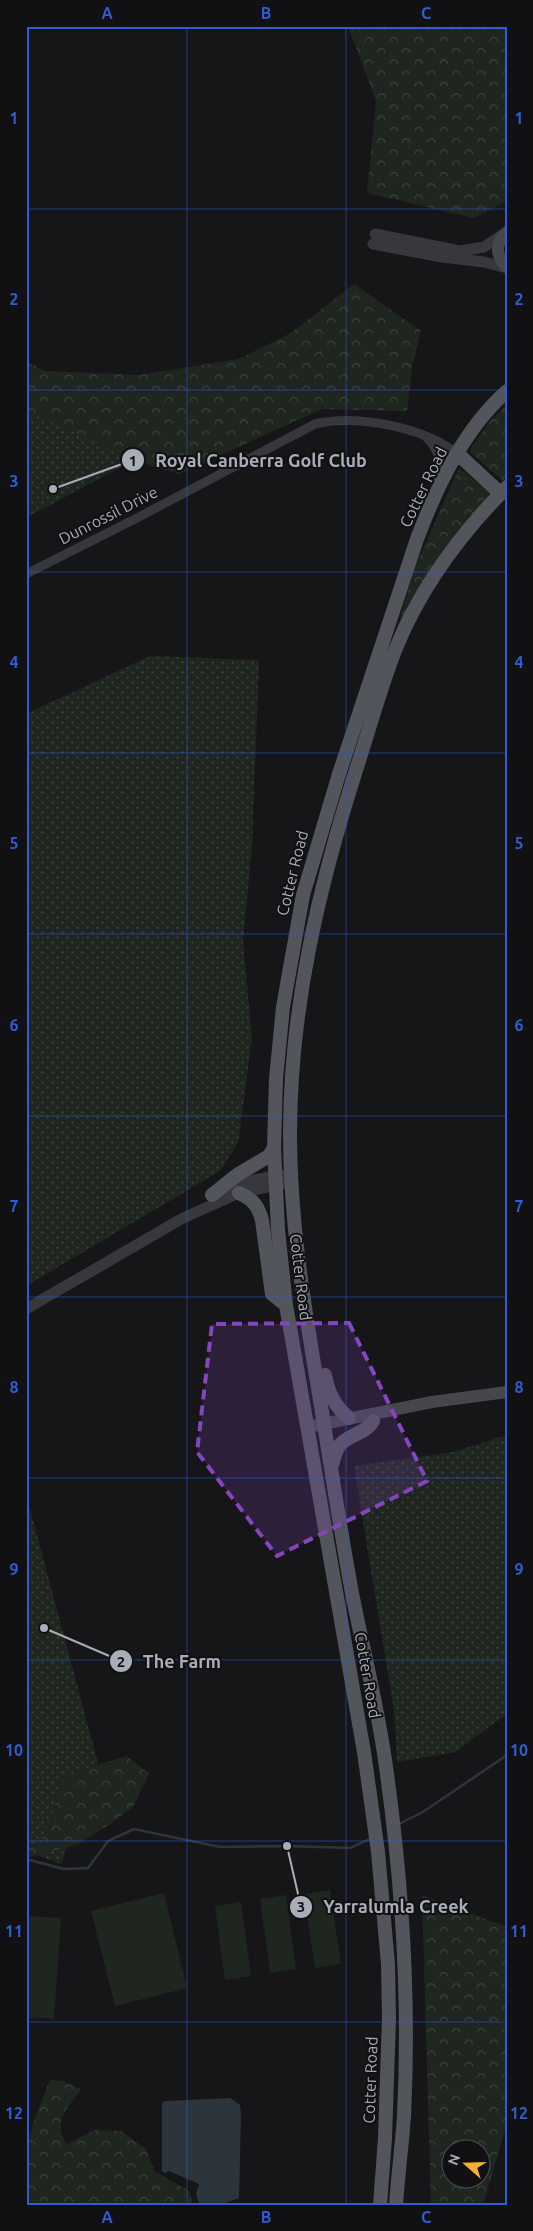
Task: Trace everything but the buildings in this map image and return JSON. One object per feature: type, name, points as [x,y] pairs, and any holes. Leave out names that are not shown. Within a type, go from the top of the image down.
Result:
[{"type":"main road","points":[[506,232],[500,241],[498,251],[502,262],[507,267]]},
{"type":"main road","name":"Cotter Road","points":[[380,2205],[385,2138],[389,2019],[388,1964],[378,1852],[373,1812],[286,1305],[275,1181],[276,1079],[282,1015],[303,895],[339,774],[417,539],[430,505],[458,454],[479,423],[505,392]]},
{"type":"main road","points":[[458,454],[503,490]]},
{"type":"main road","name":"Cotter Road","points":[[396,2205],[404,2118],[406,2017],[402,1898],[385,1758],[351,1589],[303,1299],[290,1178],[291,1081],[297,1018],[311,937],[332,848],[376,707],[402,635],[416,607],[439,569],[462,538],[503,490]]},
{"type":"main road","points":[[212,1195],[237,1175],[269,1156],[274,1148]]},
{"type":"main road","points":[[239,1194],[254,1201],[258,1208],[262,1220],[272,1294],[286,1305]]},
{"type":"main road","points":[[303,1299],[315,1317],[330,1394],[340,1411],[349,1418]]},
{"type":"main road","points":[[325,1428],[349,1418],[386,1413],[432,1402],[507,1392]]},
{"type":"main road","points":[[308,1432],[373,1420],[386,1413]]},
{"type":"main road","points":[[331,1469],[339,1447],[345,1440],[369,1428],[373,1420]]},
{"type":"street","points":[[506,232],[484,247],[460,251],[374,239],[442,257],[507,267]]},
{"type":"street","name":"Dunrossil Drive","points":[[26,574],[315,424],[345,420],[372,422],[426,437],[443,444],[458,454]]},
{"type":"street","points":[[426,437],[436,449],[440,465],[430,505]]},
{"type":"street","points":[[26,1308],[183,1218],[239,1194],[275,1181],[290,1178]]},
{"type":"street","points":[[183,1218],[212,1195],[247,1181],[275,1181]]},
{"type":"highlighted area","points":[[349,1323],[427,1481],[277,1556],[197,1452],[212,1324]]},
{"type":"green space","points":[[348,26],[507,26],[507,201],[474,218],[367,193],[376,101]]},
{"type":"green space","points":[[354,284],[421,331],[412,367],[407,411],[322,409],[179,474],[133,460],[26,410],[26,362],[46,371],[139,375],[239,359],[291,333]]},
{"type":"green space","points":[[507,404],[507,477],[503,481],[469,451],[490,421]]},
{"type":"green space","points":[[26,409],[134,460],[26,518]]},
{"type":"green space","points":[[459,468],[491,494],[437,559],[390,653],[415,567]]},
{"type":"green space","points":[[150,656],[259,660],[252,847],[243,940],[252,1039],[238,1143],[220,1171],[26,1286],[26,714]]},
{"type":"green space","points":[[507,1435],[507,1714],[455,1752],[397,1762],[394,1711],[354,1466],[453,1452]]},
{"type":"green space","points":[[26,1494],[98,1763],[61,1864],[26,1851]]},
{"type":"green space","points":[[127,1756],[149,1774],[133,1807],[78,1844],[26,1858],[26,1843],[39,1844],[51,1820],[63,1775]]},
{"type":"green space","points":[[330,1890],[341,1964],[315,1968],[304,1894]]},
{"type":"green space","points":[[164,1893],[187,1988],[115,2006],[91,1911]]},
{"type":"green space","points":[[286,1895],[296,1969],[270,1973],[260,1899]]},
{"type":"green space","points":[[422,1895],[507,1927],[507,2123],[490,2181],[490,2138],[440,2138],[440,2188],[488,2188],[483,2205],[431,2205]]},
{"type":"green space","points":[[241,1902],[251,1976],[225,1980],[215,1906]]},
{"type":"green space","points":[[26,1916],[61,1918],[54,2019],[26,2017]]},
{"type":"green space","points":[[50,2080],[63,2081],[81,2089],[61,2121],[62,2136],[67,2144],[95,2130],[121,2131],[146,2149],[154,2171],[189,2191],[193,2205],[26,2205],[26,2147],[33,2123]]},
{"type":"shaded area","points":[[230,2098],[240,2105],[241,2114],[239,2198],[220,2205],[199,2205],[196,2193],[199,2184],[169,2171],[165,2173],[162,2171],[162,2104],[166,2101]]},
{"type":"waterway","points":[[399,1824],[423,1812],[507,1755]]},
{"type":"waterway","points":[[26,1859],[64,1869],[88,1868],[108,1841],[134,1829],[220,1847],[287,1846],[350,1848],[372,1838]]},
{"type":"place","name":"Royal Canberra Golf Club","points":[[53,489]]},
{"type":"place","name":"The Farm","points":[[44,1628]]},
{"type":"place","name":"Yarralumla Creek","points":[[287,1846]]}]
